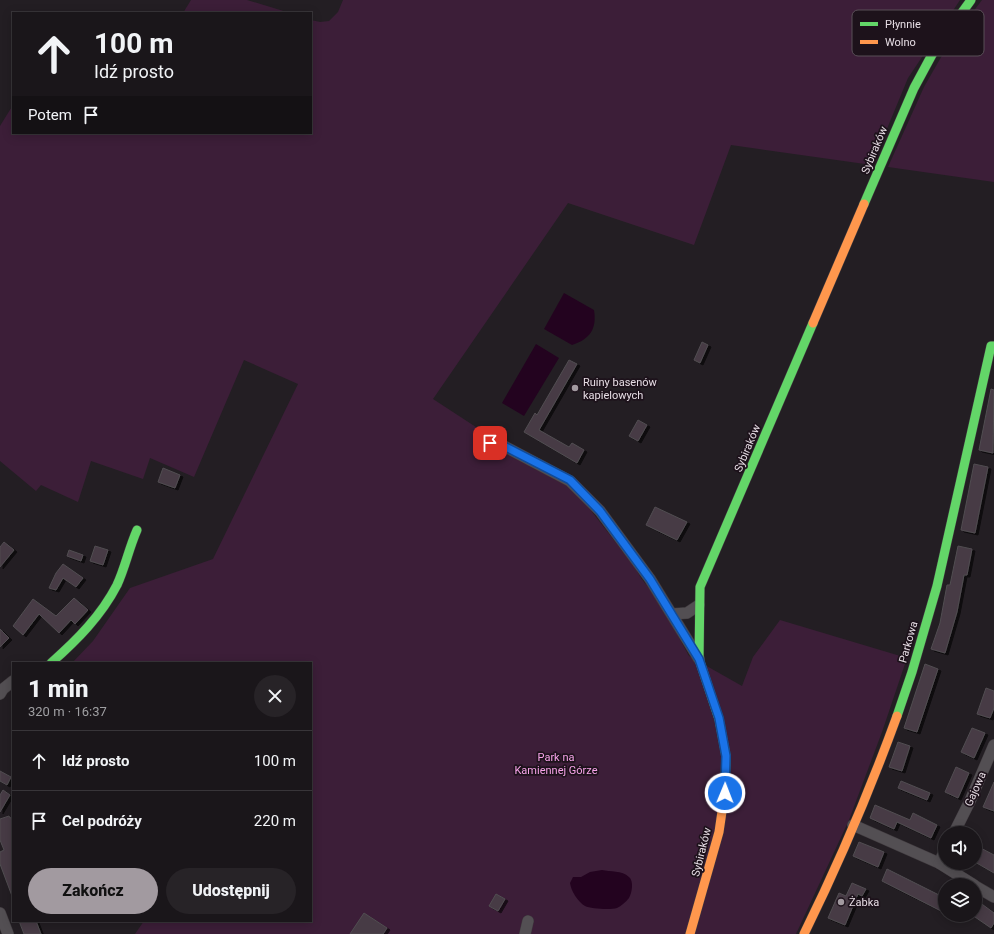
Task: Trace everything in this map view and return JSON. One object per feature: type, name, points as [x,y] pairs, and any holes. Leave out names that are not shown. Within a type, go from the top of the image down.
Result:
[{"type":"street","name":"Sybiraków","points":[[964,10],[971,0]]},
{"type":"street","name":"Sybiraków","points":[[690,934],[716,845],[725,793],[726,756],[720,726],[699,659],[700,587],[895,131],[914,88],[931,56]]},
{"type":"street","name":"Parkowa","points":[[804,934],[825,891],[881,760],[912,672],[937,586],[991,346],[994,346]]},
{"type":"street","points":[[490,443],[500,444],[570,480],[600,511],[650,579],[699,659]]},
{"type":"street","points":[[58,661],[108,601],[114,591],[138,530]]},
{"type":"street","points":[[672,614],[687,613],[699,605]]},
{"type":"street","points":[[0,694],[12,682]]},
{"type":"street","name":"Gajowa","points":[[958,826],[970,802],[994,745]]},
{"type":"street","points":[[853,825],[938,863]]},
{"type":"street","points":[[950,870],[963,878]]},
{"type":"street","points":[[982,890],[994,898]]},
{"type":"street","points":[[0,913],[8,934]]},
{"type":"street","points":[[524,934],[528,921]]},
{"type":"green space","points":[[191,0],[247,0],[287,12],[184,12]]},
{"type":"green space","name":"Park na Kamiennej Górze","points":[[343,0],[960,0],[953,10],[852,10],[852,56],[923,56],[908,78],[872,165],[731,145],[694,245],[568,203],[433,399],[531,463],[571,487],[634,566],[660,603],[689,656],[742,686],[753,657],[780,620],[907,658],[882,732],[849,820],[796,934],[135,934],[143,922],[312,922],[312,662],[73,662],[93,641],[130,588],[213,559],[298,384],[244,360],[194,477],[150,458],[143,479],[91,461],[78,502],[41,485],[36,491],[0,461],[0,126],[12,107],[12,134],[312,134],[312,20],[320,22],[329,21],[338,12]]},
{"type":"green space","points":[[982,0],[994,0],[994,182],[888,167],[924,87],[942,56],[984,56],[984,10],[974,10]]},
{"type":"shaded area","points":[[564,293],[594,310],[595,317],[591,332],[583,340],[572,345],[544,329]]},
{"type":"shaded area","points":[[536,344],[559,358],[524,416],[502,403]]},
{"type":"shaded area","points":[[602,870],[623,873],[632,881],[632,890],[629,898],[617,908],[601,909],[585,906],[573,893],[570,883],[573,877],[581,877],[590,872]]},
{"type":"building","points":[[702,342],[708,345],[700,363],[694,360]]},
{"type":"building","points":[[569,360],[577,364],[539,430],[569,447],[572,443],[584,450],[577,463],[524,432],[535,413],[537,415]]},
{"type":"building","points":[[991,389],[994,390],[993,453],[979,450]]},
{"type":"building","points":[[638,420],[647,425],[638,441],[629,436]]},
{"type":"building","points":[[974,464],[988,467],[975,533],[961,530]]},
{"type":"building","points":[[163,468],[180,475],[175,488],[158,482]]},
{"type":"building","points":[[655,507],[687,522],[677,540],[646,525]]},
{"type":"building","points":[[4,542],[14,550],[0,567],[0,547]]},
{"type":"building","points":[[95,546],[108,550],[103,565],[90,561]]},
{"type":"building","points":[[958,546],[972,549],[967,575],[964,575],[957,612],[945,653],[931,649],[940,623],[947,585],[950,585]]},
{"type":"building","points":[[69,550],[83,555],[81,561],[67,556]]},
{"type":"building","points":[[63,564],[83,578],[76,587],[63,578],[56,590],[49,588],[56,573]]},
{"type":"building","points":[[74,598],[88,610],[75,624],[71,620],[59,633],[39,614],[23,635],[13,626],[33,599],[56,616]]},
{"type":"building","points":[[0,629],[9,638],[0,647]]},
{"type":"building","points":[[925,664],[938,669],[917,732],[904,728]]},
{"type":"building","points":[[986,688],[994,691],[994,708],[990,718],[977,714]]},
{"type":"building","points":[[972,728],[985,733],[974,758],[961,752]]},
{"type":"building","points":[[898,742],[910,746],[902,771],[889,767]]},
{"type":"building","points":[[956,767],[969,773],[958,798],[945,792]]},
{"type":"building","points":[[0,771],[11,777],[7,785],[0,781]]},
{"type":"building","points":[[901,781],[930,793],[927,800],[898,788]]},
{"type":"building","points":[[994,782],[994,811],[983,807]]},
{"type":"building","points":[[3,790],[10,795],[0,812],[0,795]]},
{"type":"building","points":[[875,805],[910,820],[913,813],[937,825],[931,838],[897,822],[894,829],[870,818]]},
{"type":"building","points":[[9,816],[10,818],[12,817],[12,896],[0,864],[0,852],[4,850],[0,840],[0,819]]},
{"type":"building","points":[[859,842],[884,852],[878,867],[853,856]]},
{"type":"building","points":[[982,849],[994,855],[994,873],[982,866]]},
{"type":"building","points":[[887,869],[938,894],[938,909],[882,881]]},
{"type":"building","points":[[852,883],[866,889],[862,896],[858,894],[845,925],[828,918],[839,893],[846,896]]},
{"type":"building","points":[[496,894],[505,899],[498,911],[489,906]]},
{"type":"building","points":[[982,904],[994,913],[994,923],[991,928],[982,922]]},
{"type":"building","points":[[364,913],[387,928],[383,934],[350,934]]},
{"type":"building","points":[[19,922],[36,922],[41,934],[24,934]]},
{"type":"traffic: fast","points":[[964,10],[971,0]]},
{"type":"traffic: fast","points":[[864,204],[914,88],[931,56]]},
{"type":"traffic: fast","points":[[725,791],[726,756],[719,719],[699,659],[700,587],[813,323]]},
{"type":"traffic: fast","points":[[897,716],[912,672],[937,586],[991,346],[994,346]]},
{"type":"traffic: fast","points":[[52,662],[88,627],[104,607],[117,585],[137,530]]},
{"type":"traffic: slow","points":[[813,323],[864,204]]},
{"type":"traffic: slow","points":[[804,934],[854,826],[897,716]]},
{"type":"traffic: slow","points":[[690,934],[719,832],[725,791]]},
{"type":"place","name":"Ruiny basenów kapielowych","points":[[575,388]]},
{"type":"place","name":"Żabka","points":[[841,902]]},
{"type":"route","points":[[490,443],[500,444],[570,480],[600,511],[650,579],[699,659],[719,718],[726,756],[725,793]]}]
